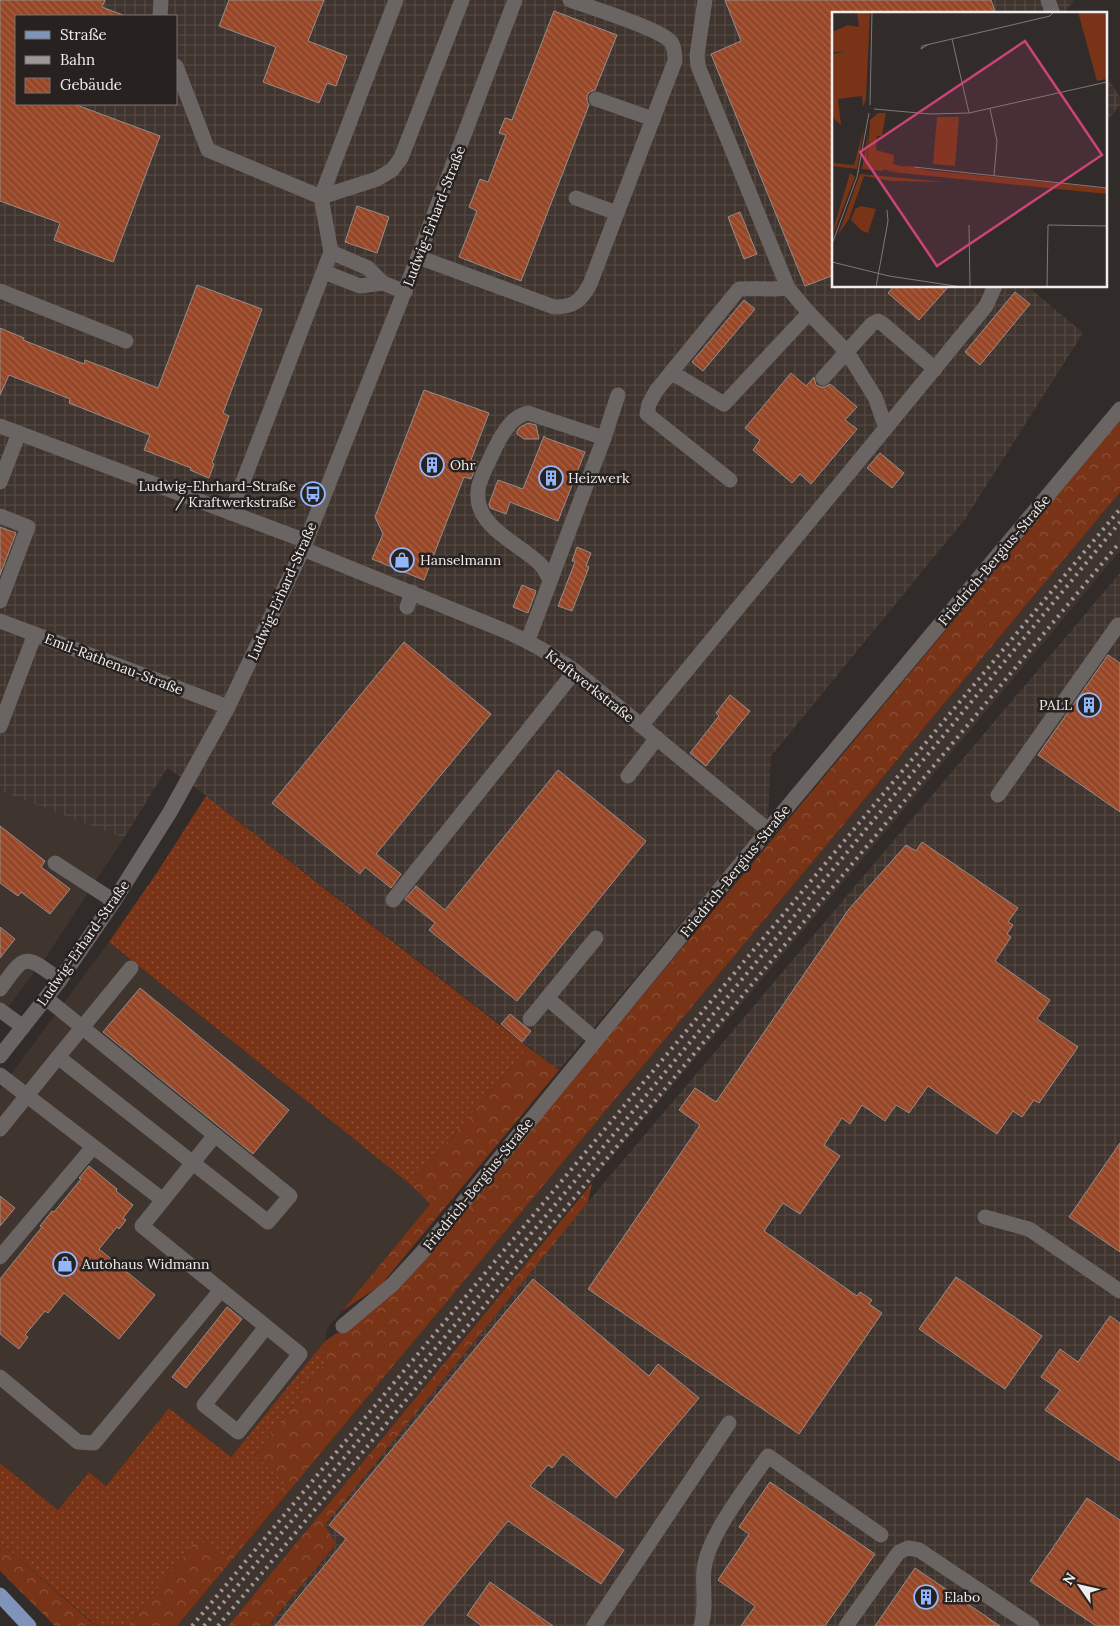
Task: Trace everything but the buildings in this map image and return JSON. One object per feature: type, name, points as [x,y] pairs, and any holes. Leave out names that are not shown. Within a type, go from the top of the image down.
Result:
[{"type":"main road","points":[[0,1595],[29,1626]]},
{"type":"street","points":[[160,15],[161,0]]},
{"type":"street","points":[[231,513],[331,252],[321,197],[396,0]]},
{"type":"street","points":[[178,71],[208,150],[321,197],[377,180],[392,170],[401,158],[462,0]]},
{"type":"street","name":"Ludwig-Erhard-Straße","points":[[0,1056],[60,980],[114,901],[170,812],[228,707],[305,545],[405,292],[515,0]]},
{"type":"street","points":[[418,257],[554,307],[565,307],[576,303],[584,295],[590,284],[675,61],[675,52],[671,42],[655,31],[570,0]]},
{"type":"street","points":[[705,0],[697,55],[698,66],[788,288],[809,313],[847,352],[875,397],[886,428]]},
{"type":"street","points":[[1048,0],[1053,12]]},
{"type":"street","points":[[596,98],[653,119]]},
{"type":"street","points":[[576,198],[617,213]]},
{"type":"street","points":[[331,252],[368,268],[383,283],[405,292]]},
{"type":"street","points":[[324,272],[360,286],[383,283]]},
{"type":"street","points":[[730,480],[647,414],[649,404],[670,374],[739,289],[755,288],[767,290],[788,288]]},
{"type":"street","points":[[641,726],[986,306],[995,288]]},
{"type":"street","points":[[0,292],[126,341]]},
{"type":"street","points":[[670,374],[681,378],[724,404],[809,313]]},
{"type":"street","points":[[823,378],[872,324],[878,321],[935,368]]},
{"type":"street","points":[[528,640],[604,438],[618,395]]},
{"type":"street","name":"Friedrich-Bergius-Straße","points":[[343,1326],[393,1284],[426,1248],[768,830],[1120,409]]},
{"type":"street","points":[[550,580],[541,564],[492,527],[480,509],[478,491],[487,466],[498,443],[519,415],[528,413],[604,438]]},
{"type":"street","name":"Kraftwerkstraße","points":[[0,426],[231,513],[528,640],[575,671],[768,830]]},
{"type":"street","points":[[0,482],[19,433]]},
{"type":"street","points":[[0,516],[28,527],[0,601]]},
{"type":"street","points":[[407,607],[412,592]]},
{"type":"street","name":"Emil-Rathenau-Straße","points":[[0,621],[228,707]]},
{"type":"street","points":[[998,796],[1120,624]]},
{"type":"street","points":[[0,726],[35,634]]},
{"type":"street","points":[[393,900],[575,671]]},
{"type":"street","points":[[628,776],[657,738]]},
{"type":"street","points":[[55,863],[114,901]]},
{"type":"street","points":[[530,1019],[596,938]]},
{"type":"street","points":[[0,989],[22,962],[29,961],[42,967],[60,980]]},
{"type":"street","points":[[0,1128],[130,968]]},
{"type":"street","points":[[46,998],[290,1196],[268,1222],[58,1057]]},
{"type":"street","points":[[547,998],[596,1040]]},
{"type":"street","points":[[0,1010],[23,1027]]},
{"type":"street","points":[[0,1075],[163,1200]]},
{"type":"street","points":[[215,1135],[142,1226],[300,1354],[238,1432],[204,1405],[266,1327]]},
{"type":"street","points":[[0,1257],[93,1147]]},
{"type":"street","points":[[985,1217],[1029,1229],[1120,1291]]},
{"type":"street","points":[[0,1377],[78,1442],[94,1443],[221,1290]]},
{"type":"street","points":[[594,1626],[729,1423]]},
{"type":"street","points":[[701,1626],[704,1616],[704,1568],[716,1534],[768,1456],[881,1535]]},
{"type":"street","points":[[846,1626],[899,1552],[908,1548],[919,1550],[1032,1626]]},
{"type":"shaded area","points":[[0,0],[1074,0],[1065,12],[832,12],[832,288],[1029,288],[1083,333],[965,519],[771,756],[768,818],[559,1070],[187,781],[167,768],[124,838],[0,791]]},
{"type":"shaded area","points":[[1108,79],[1120,97],[1120,105],[1108,120]]},
{"type":"shaded area","points":[[1120,492],[1120,551],[603,1168],[228,1626],[177,1626]]},
{"type":"shaded area","points":[[1120,573],[1120,1626],[268,1626],[336,1544],[325,1525],[588,1202]]},
{"type":"shaded area","points":[[0,791],[124,838],[48,954],[0,1018]]},
{"type":"shaded area","points":[[109,942],[411,1185],[430,1204],[327,1329],[325,1341],[231,1457],[169,1408],[106,1486],[89,1472],[58,1510],[0,1463],[0,1089]]},
{"type":"green space","points":[[1120,420],[1120,492],[177,1626],[128,1626],[197,1539],[224,1558],[285,1484],[255,1455],[329,1358],[321,1360],[325,1341],[362,1317],[541,1118]]},
{"type":"green space","points":[[206,796],[528,1047],[411,1185],[109,942],[158,871]]},
{"type":"green space","points":[[528,1047],[559,1070],[381,1285],[342,1311],[430,1204],[411,1185]]},
{"type":"green space","points":[[592,1183],[588,1202],[325,1525],[336,1544],[268,1626],[228,1626]]},
{"type":"green space","points":[[325,1341],[321,1360],[330,1357],[255,1455],[286,1484],[224,1558],[197,1539],[128,1626],[99,1626],[92,1622],[0,1542],[0,1463],[58,1510],[89,1472],[106,1486],[169,1408],[231,1457]]},
{"type":"green space","points":[[0,1542],[91,1622],[98,1626],[55,1626],[0,1571]]},
{"type":"railway","points":[[192,1626],[1120,509]]},
{"type":"railway","points":[[204,1626],[1120,522]]},
{"type":"railway","points":[[218,1626],[1120,542]]},
{"type":"place","name":"Ohr","points":[[432,465]]},
{"type":"place","name":"Heizwerk","points":[[551,478]]},
{"type":"place","name":"Ludwig-Ehrhard-Straße / Kraftwerkstraße","points":[[313,494]]},
{"type":"place","name":"Hanselmann","points":[[402,560]]},
{"type":"place","name":"PALL","points":[[1089,705]]},
{"type":"place","name":"Autohaus Widmann","points":[[65,1264]]},
{"type":"place","name":"Elabo","points":[[926,1597]]}]
